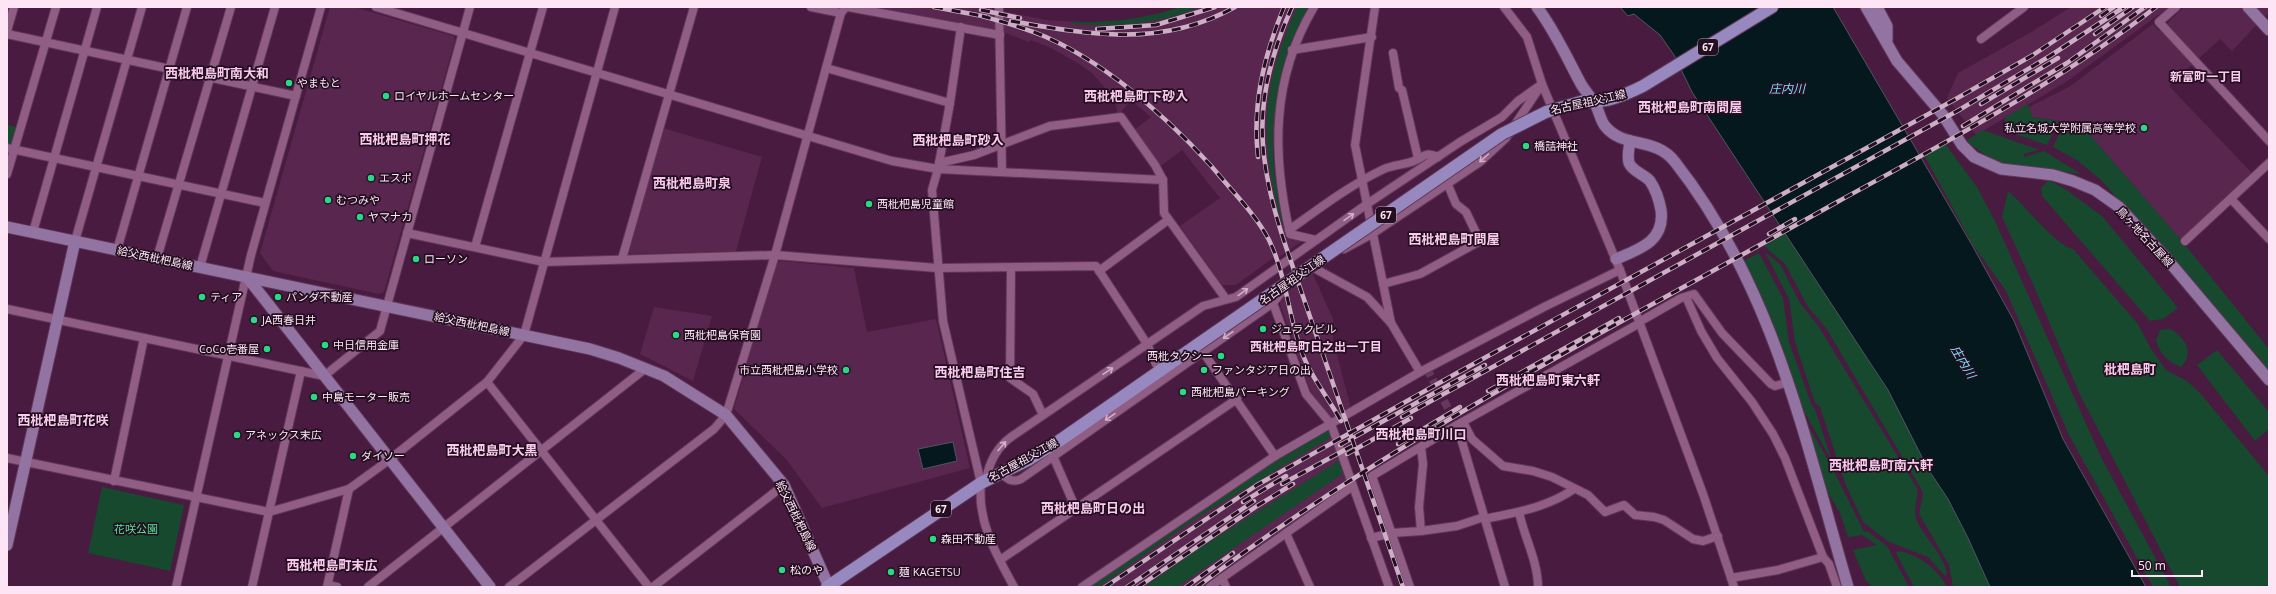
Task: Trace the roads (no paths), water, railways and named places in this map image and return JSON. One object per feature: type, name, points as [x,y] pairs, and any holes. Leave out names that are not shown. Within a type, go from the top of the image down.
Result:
[{"type":"main road","points":[[1537,7],[1547,20],[1582,85],[1589,102],[1604,125],[1615,135],[1630,141],[1652,144],[1665,151],[1674,160],[1719,224],[1762,311],[1789,382],[1812,456],[1848,587]]},
{"type":"main road","name":"名古屋祖父江線","points":[[828,587],[983,482],[1059,441],[1200,349],[1502,134],[1546,112],[1628,94],[1772,7]]},
{"type":"main road","name":"鳥ヶ地名古屋線","points":[[1866,7],[1887,41],[1897,61],[1943,116],[1962,145],[1974,157],[2001,169],[2053,175],[2073,181],[2095,190],[2119,207],[2166,258],[2269,380]]},
{"type":"main road","points":[[1877,7],[1887,26],[1887,41]]},
{"type":"main road","points":[[2248,7],[2269,30]]},
{"type":"main road","points":[[1616,259],[1646,246],[1659,232],[1662,222],[1660,203],[1654,186],[1648,179],[1633,169],[1630,164],[1628,157],[1630,141]]},
{"type":"main road","name":"給父西枇杷島線","points":[[7,227],[590,349],[646,368],[687,390],[726,415],[784,485],[828,587]]},
{"type":"main road","points":[[7,545],[75,241]]},
{"type":"main road","points":[[247,277],[490,587]]},
{"type":"street","points":[[14,7],[7,33],[296,96]]},
{"type":"street","points":[[7,174],[11,149],[56,7]]},
{"type":"street","points":[[33,232],[97,7]]},
{"type":"street","points":[[75,241],[142,7]]},
{"type":"street","points":[[117,250],[187,7]]},
{"type":"street","points":[[157,258],[231,7]]},
{"type":"street","points":[[200,267],[275,7]]},
{"type":"street","points":[[176,587],[247,277],[266,203],[321,7]]},
{"type":"street","points":[[376,7],[395,10],[463,33],[892,161],[1002,172],[1163,180]]},
{"type":"street","points":[[7,309],[324,376],[379,334],[470,7]]},
{"type":"street","points":[[475,247],[543,7]]},
{"type":"street","points":[[7,458],[269,512],[349,490],[487,382],[524,335],[615,7]]},
{"type":"street","points":[[622,259],[694,7]]},
{"type":"street","points":[[811,7],[845,9],[960,27],[1000,36]]},
{"type":"street","points":[[999,7],[1003,145],[1002,172]]},
{"type":"street","points":[[1314,7],[1292,50],[1283,78],[1278,124],[1279,170],[1283,205],[1290,234],[1316,240]]},
{"type":"street","points":[[1375,7],[1356,145],[1362,181],[1368,204],[1372,234],[1384,284],[1391,323]]},
{"type":"street","points":[[1504,7],[1527,37],[1542,84],[1616,259],[1718,536],[1734,587]]},
{"type":"street","points":[[1981,39],[2024,7]]},
{"type":"street","points":[[2176,7],[2159,22],[2269,141]]},
{"type":"street","points":[[510,587],[714,429],[726,415],[775,255],[826,68],[845,9]]},
{"type":"street","points":[[960,27],[950,103],[939,166],[932,190],[937,268],[944,321],[983,482]]},
{"type":"street","points":[[1292,50],[1372,37]]},
{"type":"street","points":[[1393,53],[1399,88],[1402,90],[1418,158]]},
{"type":"street","points":[[826,68],[950,103]]},
{"type":"street","points":[[1014,587],[982,520],[979,495],[995,453],[1003,443],[1203,306],[1236,297],[1368,204],[1438,157],[1502,117],[1518,101],[1542,84]]},
{"type":"street","points":[[1000,473],[1009,480],[1016,481],[1164,379],[1200,349],[1273,303],[1285,288],[1314,268],[1372,234],[1448,185],[1480,162],[1506,138],[1542,84]]},
{"type":"street","points":[[939,166],[1003,145],[1050,126],[1121,117],[1155,165],[1163,180],[1164,213],[1168,220],[1226,299]]},
{"type":"street","points":[[11,149],[266,203]]},
{"type":"street","points":[[1289,230],[1340,193],[1385,168],[1415,161],[1418,158],[1430,154],[1438,157]]},
{"type":"street","points":[[2185,241],[2269,163]]},
{"type":"street","points":[[1384,284],[1420,274],[1480,241],[1466,212],[1456,204],[1448,185]]},
{"type":"street","points":[[2231,199],[2269,239]]},
{"type":"street","points":[[1100,271],[1168,220]]},
{"type":"street","points":[[407,233],[544,262],[775,255],[937,268],[1096,266],[1147,344],[1156,364]]},
{"type":"street","points":[[1011,268],[1010,378],[1033,394],[1043,415]]},
{"type":"street","points":[[1314,268],[1366,296],[1391,323],[1420,372]]},
{"type":"street","points":[[1082,587],[1276,456],[1420,372],[1544,307],[1620,270]]},
{"type":"street","points":[[1410,587],[1372,476],[1460,423],[1686,296],[1694,294],[1722,333],[1771,384],[1775,386],[1789,382]]},
{"type":"street","points":[[1686,296],[1701,331],[1717,358],[1766,421],[1773,434],[1785,458],[1823,557],[1829,564],[1837,587]]},
{"type":"street","points":[[1273,303],[1306,394],[1331,424],[1389,587]]},
{"type":"street","points":[[114,480],[144,338]]},
{"type":"street","points":[[1200,349],[1237,399],[1276,456]]},
{"type":"street","points":[[368,587],[646,368]]},
{"type":"street","points":[[252,587],[300,371]]},
{"type":"street","points":[[487,382],[649,587]]},
{"type":"street","points":[[1000,560],[1237,399]]},
{"type":"street","points":[[1460,423],[1472,439],[1503,466],[1533,471],[1552,477],[1588,495],[1605,512],[1624,504],[1635,515],[1654,517],[1664,520],[1693,539],[1703,541],[1718,536]]},
{"type":"street","points":[[1460,423],[1484,518],[1505,587]]},
{"type":"street","points":[[1421,447],[1422,464],[1419,507],[1421,531]]},
{"type":"street","points":[[1053,456],[1076,509]]},
{"type":"street","points":[[653,587],[784,485]]},
{"type":"street","points":[[1210,587],[1353,486]]},
{"type":"street","points":[[1371,538],[1392,533],[1457,526],[1484,518],[1519,512],[1558,500],[1574,489]]},
{"type":"street","points":[[337,587],[328,586],[349,490]]},
{"type":"street","points":[[1519,512],[1523,532],[1539,575],[1538,587]]},
{"type":"street","points":[[1286,533],[1310,587]]},
{"type":"street","points":[[1731,578],[1778,570],[1823,557]]},
{"type":"street","points":[[1222,578],[1226,587]]},
{"type":"water","name":"庄内川","points":[[1620,7],[1833,7],[1972,245],[2014,321],[2063,439],[2146,587],[1990,587],[1968,538],[1948,499],[1928,469],[1888,390],[1692,92],[1674,55],[1660,35],[1634,14],[1628,16]]},
{"type":"water","points":[[953,442],[957,461],[923,469],[918,449]]},
{"type":"tunnel","points":[[1427,369],[1457,425]]},
{"type":"railway","points":[[934,7],[988,17]]},
{"type":"railway","points":[[1097,29],[1156,25],[1215,7]]},
{"type":"railway","points":[[1011,21],[1097,34],[1125,35],[1153,33],[1180,28],[1208,20],[1235,7]]},
{"type":"railway","points":[[1258,157],[1257,118],[1261,80],[1265,62],[1284,7]]},
{"type":"railway","points":[[1292,7],[1279,39],[1270,69],[1264,98],[1262,126],[1268,184],[1286,247],[1403,587]]},
{"type":"railway","points":[[1105,587],[1257,485],[1457,373],[1954,100],[2033,55],[2105,7]]},
{"type":"railway","points":[[2101,16],[2114,7]]},
{"type":"railway","points":[[1402,417],[1959,110],[2050,56],[2124,7]]},
{"type":"railway","points":[[2095,34],[2133,7]]},
{"type":"railway","points":[[1963,126],[2067,63],[2145,7]]},
{"type":"railway","points":[[1197,587],[1273,532],[1351,480],[1430,431],[1511,383],[2002,110],[2119,35],[2156,7]]},
{"type":"railway","points":[[981,10],[1020,18]]},
{"type":"railway","points":[[982,16],[1046,37],[1097,65],[1122,83],[1170,124],[1212,167],[1252,213],[1269,240],[1275,253],[1301,350],[1314,378],[1341,421]]},
{"type":"railway","points":[[1981,104],[2058,58]]},
{"type":"railway","points":[[1769,234],[1795,219]]},
{"type":"railway","points":[[1488,391],[1619,318]]},
{"type":"railway","points":[[1340,445],[1485,365]]},
{"type":"railway","points":[[1398,444],[1460,407]]},
{"type":"railway","points":[[1347,454],[1411,418]]},
{"type":"railway","points":[[1282,484],[1352,446]]},
{"type":"railway","points":[[1243,502],[1286,476]]},
{"type":"railway","points":[[1138,587],[1257,506],[1293,484]]},
{"type":"railway","points":[[1127,587],[1254,501]]},
{"type":"railway","points":[[1186,587],[1233,553]]},
{"type":"place","name":"やまもと","points":[[289,83]]},
{"type":"place","name":"ロイヤルホームセンター","points":[[386,96]]},
{"type":"place","name":"私立名城大学附属高等学校","points":[[2144,128]]},
{"type":"place","name":"橋詰神社","points":[[1526,146]]},
{"type":"place","name":"エスポ","points":[[371,178]]},
{"type":"place","name":"むつみや","points":[[328,200]]},
{"type":"place","name":"西枇杷島児童館","points":[[869,204]]},
{"type":"place","name":"ヤマナカ","points":[[360,217]]},
{"type":"place","name":"ローソン","points":[[416,259]]},
{"type":"place","name":"ティア","points":[[202,297]]},
{"type":"place","name":"パンダ不動産","points":[[278,297]]},
{"type":"place","name":"JA西春日井","points":[[254,320]]},
{"type":"place","name":"ジュラクビル","points":[[1263,329]]},
{"type":"place","name":"西枇杷島保育園","points":[[676,335]]},
{"type":"place","name":"中日信用金庫","points":[[325,345]]},
{"type":"place","name":"CoCo壱番屋","points":[[267,349]]},
{"type":"place","name":"西枇タクシー","points":[[1221,356]]},
{"type":"place","name":"市立西枇杷島小学校","points":[[846,370]]},
{"type":"place","name":"ファンタジア日の出","points":[[1204,370]]},
{"type":"place","name":"西枇杷島パーキング","points":[[1183,392]]},
{"type":"place","name":"中島モーター販売","points":[[314,397]]},
{"type":"place","name":"アネックス末広","points":[[237,435]]},
{"type":"place","name":"ダイソー","points":[[353,456]]},
{"type":"place","name":"森田不動産","points":[[933,539]]},
{"type":"place","name":"松のや","points":[[782,570]]},
{"type":"place","name":"麺 KAGETSU","points":[[891,572]]},
{"type":"district","name":"西枇杷島町南大和","points":[[217,73]]},
{"type":"district","name":"新富町一丁目","points":[[2206,77]]},
{"type":"district","name":"西枇杷島町下砂入","points":[[1136,96]]},
{"type":"district","name":"西枇杷島町南問屋","points":[[1690,107]]},
{"type":"district","name":"西枇杷島町押花","points":[[405,139]]},
{"type":"district","name":"西枇杷島町砂入","points":[[958,140]]},
{"type":"district","name":"西枇杷島町泉","points":[[692,183]]},
{"type":"district","name":"西枇杷島町問屋","points":[[1454,239]]},
{"type":"district","name":"西枇杷島町日之出一丁目","points":[[1316,347]]},
{"type":"district","name":"枇杷島町","points":[[2130,369]]},
{"type":"district","name":"西枇杷島町住吉","points":[[980,372]]},
{"type":"district","name":"西枇杷島町東六軒","points":[[1548,380]]},
{"type":"district","name":"西枇杷島町花咲","points":[[63,420]]},
{"type":"district","name":"西枇杷島町川口","points":[[1421,434]]},
{"type":"district","name":"西枇杷島町大黒","points":[[492,450]]},
{"type":"district","name":"西枇杷島町南六軒","points":[[1881,465]]},
{"type":"district","name":"西枇杷島町日の出","points":[[1093,508]]},
{"type":"district","name":"西枇杷島町末広","points":[[332,565]]},
{"type":"park label","name":"花咲公園","points":[[136,529]]}]
